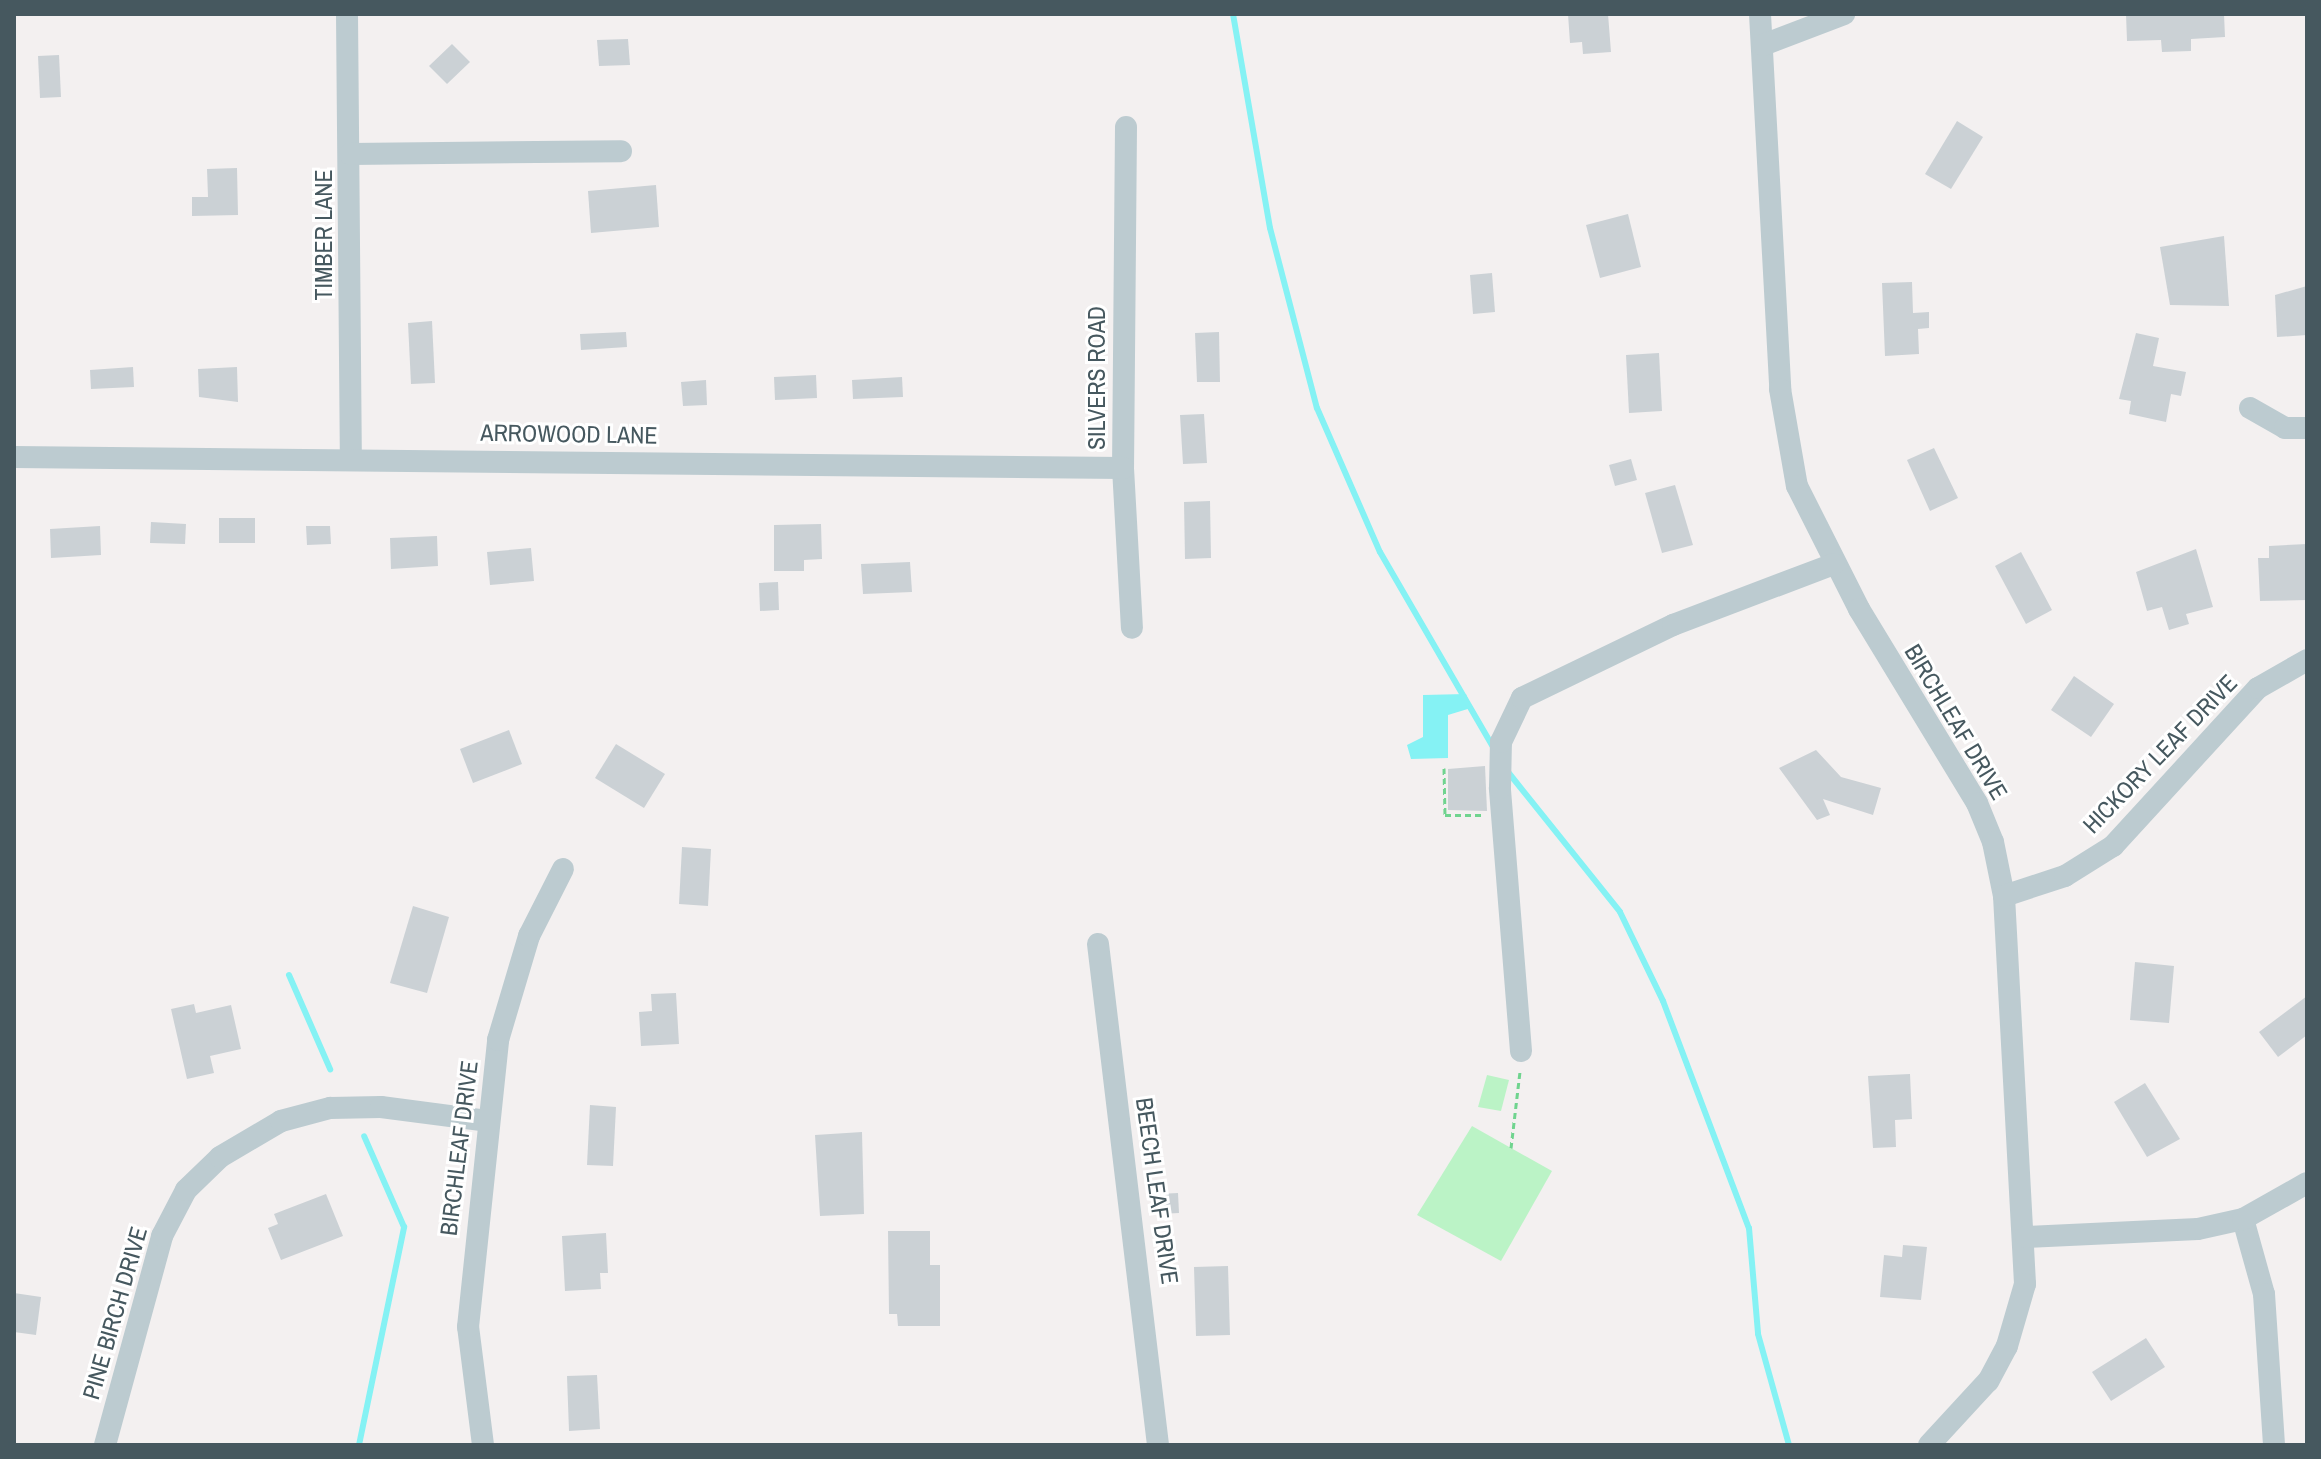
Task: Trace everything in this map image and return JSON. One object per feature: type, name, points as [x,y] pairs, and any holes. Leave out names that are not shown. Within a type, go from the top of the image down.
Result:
[{"type":"street","name":"TIMBER LANE","points":[[347,14],[351,456]]},
{"type":"street","name":"BIRCHLEAF DRIVE","points":[[1760,14],[1785,439],[1811,523],[1977,803],[1993,842],[2004,896],[2026,1237],[2022,1299],[2007,1346],[1976,1398],[1929,1445]]},
{"type":"street","points":[[1763,45],[1844,14]]},
{"type":"street","name":"SILVERS ROAD","points":[[1126,127],[1123,468],[1132,628]]},
{"type":"street","points":[[350,154],[621,151]]},
{"type":"street","points":[[2250,408],[2285,428],[2307,428]]},
{"type":"street","name":"ARROWOOD LANE","points":[[14,457],[351,456],[1123,468]]},
{"type":"street","points":[[1521,1051],[1500,788],[1501,742],[1522,698],[1673,625],[1834,564]]},
{"type":"street","name":"HICKORY LEAF DRIVE","points":[[2004,896],[2065,876],[2113,846],[2258,688],[2307,660]]},
{"type":"street","name":"BIRCHLEAF DRIVE","points":[[483,1445],[468,1327],[487,1121],[516,972],[563,869]]},
{"type":"street","name":"BEECH LEAF DRIVE","points":[[1098,944],[1158,1445]]},
{"type":"street","name":"PINE BIRCH DRIVE","points":[[105,1445],[162,1236],[186,1190],[220,1157],[281,1121],[330,1108],[381,1107],[487,1121]]},
{"type":"street","points":[[2026,1237],[2172,1232],[2243,1219],[2307,1183]]},
{"type":"street","points":[[2243,1219],[2264,1294],[2274,1445]]},
{"type":"path","points":[[1444,768],[1445,815],[1481,815]]},
{"type":"path","points":[[1511,1148],[1521,1051]]},
{"type":"green space","points":[[1487,1075],[1509,1080],[1501,1111],[1478,1107]]},
{"type":"green space","points":[[1472,1126],[1552,1171],[1501,1261],[1417,1215]]},
{"type":"water","points":[[1466,694],[1471,708],[1448,715],[1448,758],[1411,759],[1407,745],[1423,737],[1423,695]]},
{"type":"building","points":[[1568,14],[1608,14],[1611,52],[1583,54],[1582,42],[1570,43]]},
{"type":"building","points":[[2126,14],[2224,14],[2225,37],[2191,39],[2191,51],[2162,52],[2161,40],[2127,41]]},
{"type":"building","points":[[628,39],[630,65],[599,66],[597,40]]},
{"type":"building","points":[[452,44],[470,62],[447,84],[429,66]]},
{"type":"building","points":[[59,55],[61,97],[40,98],[38,56]]},
{"type":"building","points":[[1957,121],[1983,137],[1951,189],[1925,174]]},
{"type":"building","points":[[237,168],[238,215],[192,216],[192,197],[208,197],[207,169]]},
{"type":"building","points":[[656,185],[659,227],[591,233],[588,191]]},
{"type":"building","points":[[1628,214],[1641,267],[1600,278],[1586,225]]},
{"type":"building","points":[[2224,236],[2229,306],[2170,305],[2160,247]]},
{"type":"building","points":[[1492,273],[1495,312],[1473,314],[1470,275]]},
{"type":"building","points":[[1912,282],[1913,313],[1929,312],[1929,328],[1918,329],[1919,354],[1885,356],[1882,283]]},
{"type":"building","points":[[2307,286],[2307,335],[2277,337],[2275,295]]},
{"type":"building","points":[[432,321],[435,383],[411,384],[408,323]]},
{"type":"building","points":[[626,332],[627,347],[581,350],[580,334]]},
{"type":"building","points":[[1219,332],[1220,382],[1197,382],[1195,333]]},
{"type":"building","points":[[2136,333],[2159,338],[2153,366],[2186,372],[2181,396],[2171,394],[2166,422],[2129,414],[2131,401],[2119,399]]},
{"type":"building","points":[[1659,353],[1662,411],[1629,413],[1626,355]]},
{"type":"building","points":[[133,367],[134,387],[91,389],[90,370]]},
{"type":"building","points":[[237,367],[238,402],[199,397],[198,369]]},
{"type":"building","points":[[816,375],[817,398],[775,400],[774,377]]},
{"type":"building","points":[[902,377],[903,397],[853,399],[852,380]]},
{"type":"building","points":[[706,380],[707,405],[683,406],[681,382]]},
{"type":"building","points":[[1204,414],[1207,463],[1183,464],[1180,415]]},
{"type":"building","points":[[1934,448],[1958,498],[1930,511],[1907,460]]},
{"type":"building","points":[[1631,459],[1637,480],[1615,486],[1609,465]]},
{"type":"building","points":[[1675,485],[1693,545],[1662,553],[1645,493]]},
{"type":"building","points":[[1210,501],[1211,558],[1185,559],[1184,502]]},
{"type":"building","points":[[219,518],[255,518],[255,543],[219,543]]},
{"type":"building","points":[[151,522],[186,524],[185,544],[150,543]]},
{"type":"building","points":[[821,524],[822,559],[804,560],[804,571],[774,571],[774,525]]},
{"type":"building","points":[[100,526],[101,555],[51,558],[50,529]]},
{"type":"building","points":[[306,526],[330,526],[331,544],[307,545]]},
{"type":"building","points":[[437,536],[438,566],[391,569],[390,538]]},
{"type":"building","points":[[2307,544],[2307,600],[2260,601],[2258,558],[2269,558],[2269,546]]},
{"type":"building","points":[[531,548],[534,581],[490,585],[487,552]]},
{"type":"building","points":[[2196,549],[2213,607],[2186,614],[2189,624],[2169,630],[2162,607],[2147,611],[2136,572]]},
{"type":"building","points":[[2021,552],[2052,610],[2026,624],[1995,566]]},
{"type":"building","points":[[910,562],[912,592],[863,594],[861,564]]},
{"type":"building","points":[[778,582],[779,610],[760,611],[759,583]]},
{"type":"building","points":[[2074,676],[2114,704],[2091,737],[2051,710]]},
{"type":"building","points":[[509,730],[522,764],[473,783],[460,749]]},
{"type":"building","points":[[616,744],[665,774],[644,808],[595,778]]},
{"type":"building","points":[[1816,750],[1841,777],[1881,788],[1873,815],[1823,799],[1830,815],[1817,820],[1779,768]]},
{"type":"building","points":[[1485,766],[1487,811],[1448,810],[1448,769]]},
{"type":"building","points":[[682,847],[711,849],[708,906],[679,904]]},
{"type":"building","points":[[413,906],[449,917],[427,993],[390,983]]},
{"type":"building","points":[[2135,962],[2174,966],[2169,1023],[2130,1020]]},
{"type":"building","points":[[676,993],[679,1044],[641,1046],[639,1012],[652,1011],[651,994]]},
{"type":"building","points":[[2307,996],[2307,1035],[2278,1057],[2259,1032]]},
{"type":"building","points":[[194,1004],[196,1013],[231,1005],[241,1049],[210,1056],[214,1073],[187,1079],[171,1009]]},
{"type":"building","points":[[1910,1074],[1912,1119],[1895,1120],[1896,1147],[1873,1148],[1868,1076]]},
{"type":"building","points":[[2145,1083],[2180,1139],[2147,1157],[2114,1102]]},
{"type":"building","points":[[590,1105],[616,1107],[613,1166],[587,1165]]},
{"type":"building","points":[[862,1132],[864,1214],[820,1216],[815,1135]]},
{"type":"building","points":[[1178,1193],[1179,1213],[1159,1214],[1158,1194]]},
{"type":"building","points":[[326,1194],[343,1236],[281,1260],[268,1228],[278,1224],[274,1214]]},
{"type":"building","points":[[888,1231],[930,1231],[930,1265],[940,1265],[940,1326],[898,1326],[897,1314],[889,1314]]},
{"type":"building","points":[[606,1233],[608,1273],[600,1273],[601,1289],[565,1291],[562,1236]]},
{"type":"building","points":[[1903,1245],[1927,1247],[1921,1300],[1880,1297],[1884,1255],[1902,1257]]},
{"type":"building","points":[[1228,1266],[1230,1335],[1196,1336],[1194,1267]]},
{"type":"building","points":[[14,1293],[41,1297],[36,1335],[14,1332]]},
{"type":"building","points":[[2146,1338],[2165,1367],[2111,1401],[2092,1372]]},
{"type":"building","points":[[597,1375],[600,1429],[569,1431],[567,1376]]},
{"type":"waterway","points":[[1233,14],[1270,228],[1317,408],[1380,552],[1494,749]]},
{"type":"waterway","points":[[1508,772],[1620,912],[1663,1001],[1749,1228],[1758,1334],[1789,1445]]},
{"type":"waterway","points":[[289,975],[330,1069]]},
{"type":"waterway","points":[[359,1445],[404,1227],[364,1136]]}]
